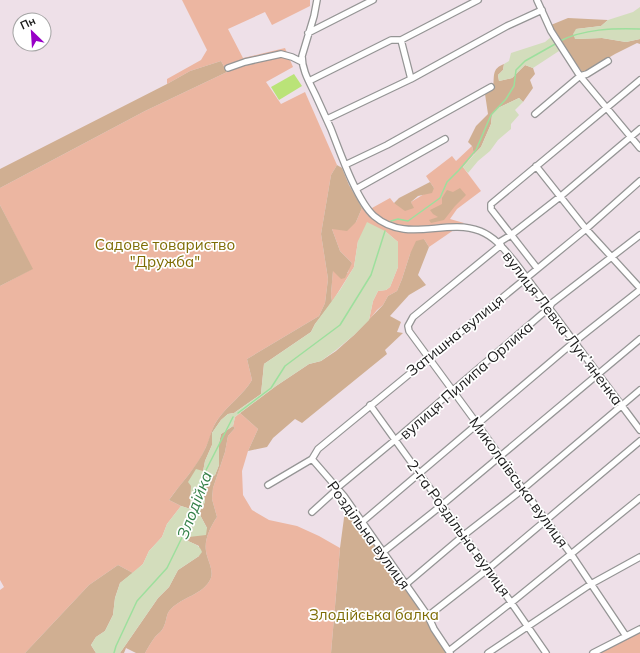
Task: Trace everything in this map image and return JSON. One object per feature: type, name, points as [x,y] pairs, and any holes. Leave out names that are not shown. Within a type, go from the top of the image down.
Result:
[{"type":"street","points":[[228,68],[245,62],[280,54],[292,57],[302,62],[302,56],[314,16],[317,0]]},
{"type":"street","points":[[308,33],[373,0]]},
{"type":"street","points":[[309,81],[391,40],[401,40],[478,0]]},
{"type":"street","points":[[537,0],[559,46],[580,76],[640,148]]},
{"type":"street","points":[[327,119],[410,79],[507,26],[542,10]]},
{"type":"street","points":[[401,40],[410,79]]},
{"type":"street","points":[[535,114],[580,76],[587,74],[608,60]]},
{"type":"street","name":"вулиця Левка Лукʼяненка","points":[[302,62],[356,189],[373,216],[395,228],[413,230],[461,227],[480,231],[500,244],[640,430]]},
{"type":"street","points":[[537,268],[491,209],[491,204],[640,80]]},
{"type":"street","points":[[346,165],[387,145],[491,87]]},
{"type":"street","points":[[500,244],[561,196],[640,129]]},
{"type":"street","points":[[356,189],[445,139]]},
{"type":"street","points":[[362,522],[574,342],[640,289],[586,228],[536,166]]},
{"type":"street","name":"Затишна вулиця","points":[[268,485],[312,459],[318,449],[586,228],[640,181]]},
{"type":"street","name":"вулиця Пилипа Орлика","points":[[312,512],[337,488],[549,308],[552,303],[640,236]]},
{"type":"street","name":"Миколаївська вулиця","points":[[500,244],[413,317],[408,326],[408,331],[571,554],[626,636]]},
{"type":"street","points":[[384,552],[640,339]]},
{"type":"street","points":[[405,585],[464,535],[523,489],[640,390]]},
{"type":"street","name":"2-га Роздільна вулиця","points":[[370,405],[488,568],[546,653]]},
{"type":"street","points":[[428,616],[640,441]]},
{"type":"street","name":"Роздільна вулиця","points":[[312,459],[337,488],[384,552],[405,585],[428,616],[434,629],[449,652]]},
{"type":"street","points":[[449,652],[640,498]]},
{"type":"street","points":[[488,653],[591,584],[640,557]]},
{"type":"street","points":[[592,653],[640,629]]},
{"type":"green space","name":"Садове товариство \"Дружба\"","points":[[182,0],[310,0],[310,6],[272,25],[265,12],[228,29],[243,58],[285,48],[293,67],[266,82],[281,104],[305,92],[337,165],[331,175],[321,234],[328,279],[325,303],[319,316],[247,359],[252,380],[218,419],[199,461],[169,500],[181,506],[167,524],[162,537],[149,551],[143,564],[133,573],[118,565],[89,585],[25,653],[0,653],[0,590],[4,587],[0,580],[0,286],[32,269],[0,205],[0,188],[145,111],[227,72],[221,61],[190,71],[167,84],[167,79],[201,60],[207,50]]},
{"type":"green space","points":[[640,7],[640,39],[626,42],[602,38],[575,39],[573,34],[576,29],[601,26],[608,20],[633,12]]},
{"type":"green space","points":[[568,18],[608,20],[601,26],[576,29],[575,39],[602,38],[626,42],[640,39],[640,44],[637,43],[615,54],[583,73],[565,49],[559,51],[546,27]]},
{"type":"green space","points":[[551,37],[559,51],[533,68],[525,65],[512,78],[499,81],[498,75],[503,70],[504,64],[509,61],[511,53],[545,42]]},
{"type":"green space","points":[[221,61],[227,72],[145,111],[0,188],[0,169],[190,71]]},
{"type":"green space","points":[[504,64],[503,70],[498,75],[499,81],[512,78],[525,65],[533,68],[535,74],[530,80],[533,88],[523,102],[519,98],[498,108],[492,115],[491,124],[481,147],[474,154],[472,146],[468,142],[476,126],[488,114],[485,94],[493,88],[495,71]]},
{"type":"green space","points":[[294,74],[302,86],[279,100],[271,87]]},
{"type":"green space","points":[[519,98],[523,102],[515,110],[519,115],[511,124],[511,129],[498,140],[490,151],[478,161],[468,173],[463,167],[481,147],[491,124],[492,115],[498,108]]},
{"type":"green space","points":[[472,146],[474,154],[463,167],[481,191],[457,209],[450,219],[464,223],[429,247],[424,239],[410,254],[397,291],[388,296],[383,305],[369,320],[373,301],[378,291],[386,290],[390,287],[398,267],[398,242],[385,231],[358,241],[354,267],[332,302],[331,294],[333,270],[348,273],[349,267],[352,263],[340,251],[332,229],[356,222],[362,208],[372,208],[390,198],[394,203],[413,208],[411,202],[434,188],[426,176],[452,156],[456,161]]},
{"type":"green space","points":[[337,165],[342,168],[349,185],[362,208],[356,222],[347,231],[332,229],[340,251],[352,263],[345,278],[341,279],[333,271],[331,294],[332,302],[315,324],[311,332],[264,364],[261,394],[234,413],[228,414],[221,420],[212,433],[212,445],[205,461],[203,472],[191,486],[196,503],[200,508],[197,511],[181,506],[169,500],[198,461],[206,447],[212,430],[218,419],[252,380],[247,359],[319,316],[325,303],[328,279],[321,234],[331,175]]},
{"type":"green space","points":[[430,182],[434,188],[432,193],[418,196],[411,202],[414,208],[405,211],[394,203],[399,198]]},
{"type":"green space","points":[[460,188],[466,195],[444,220],[431,223],[429,220],[438,217],[430,210],[442,204],[442,198],[447,190],[453,192]]},
{"type":"green space","points":[[0,205],[33,269],[0,286]]},
{"type":"green space","points":[[367,222],[385,231],[398,242],[398,267],[390,287],[386,290],[378,291],[373,301],[369,320],[354,335],[321,361],[309,364],[276,386],[235,417],[233,426],[221,434],[219,443],[219,465],[215,475],[206,481],[203,490],[205,502],[199,513],[207,528],[206,535],[189,537],[188,541],[198,546],[202,552],[199,556],[178,570],[169,587],[158,598],[120,653],[96,653],[91,645],[96,637],[105,631],[113,615],[115,598],[120,583],[143,564],[149,551],[162,537],[167,524],[181,506],[197,511],[200,508],[196,503],[190,503],[191,486],[188,482],[196,469],[203,471],[205,461],[212,445],[212,433],[221,420],[228,414],[234,413],[261,394],[264,364],[311,332],[354,267],[358,241]]},
{"type":"green space","points":[[424,239],[429,247],[418,275],[426,285],[409,295],[390,316],[401,322],[397,332],[403,333],[385,350],[387,354],[302,423],[295,419],[273,438],[267,447],[248,451],[258,429],[240,413],[309,364],[321,361],[336,351],[354,335],[383,305],[388,296],[397,291],[416,241]]},
{"type":"green space","points":[[240,413],[258,429],[248,451],[242,471],[243,495],[252,510],[269,520],[297,526],[340,548],[331,653],[145,653],[163,629],[169,611],[176,605],[197,593],[210,580],[212,573],[207,554],[206,542],[208,533],[217,517],[212,499],[213,488],[225,452],[228,436],[235,428],[233,426],[235,417]]},
{"type":"green space","points":[[233,426],[235,428],[228,436],[225,452],[213,488],[212,499],[217,517],[208,533],[206,542],[207,554],[212,573],[210,580],[197,593],[176,605],[169,611],[163,629],[145,653],[136,653],[126,648],[124,653],[120,653],[158,598],[169,587],[178,570],[199,556],[199,546],[188,541],[189,536],[196,535],[207,528],[199,513],[205,502],[203,490],[206,480],[215,475],[219,465],[219,443],[221,434]]},
{"type":"green space","name":"Злодійська балка","points":[[346,503],[424,616],[446,653],[331,653],[340,548]]},
{"type":"green space","points":[[118,565],[133,573],[120,583],[115,598],[113,615],[105,631],[96,637],[91,645],[96,653],[25,653],[89,585]]},
{"type":"green space","points":[[640,631],[640,653],[598,653]]},
{"type":"waterway","name":"Злодійка","points":[[560,41],[579,34],[599,30],[640,29]]},
{"type":"waterway","name":"Злодійка","points":[[391,221],[398,219],[408,221],[440,198],[447,182],[476,150],[491,115],[506,99],[514,86],[516,70],[525,61],[557,43]]},
{"type":"waterway","name":"Злодійка","points":[[238,413],[271,388],[285,366],[340,325],[371,275],[385,231]]},
{"type":"waterway","name":"Злодійка","points":[[114,653],[137,601],[167,568],[194,513],[200,482],[233,417]]}]
